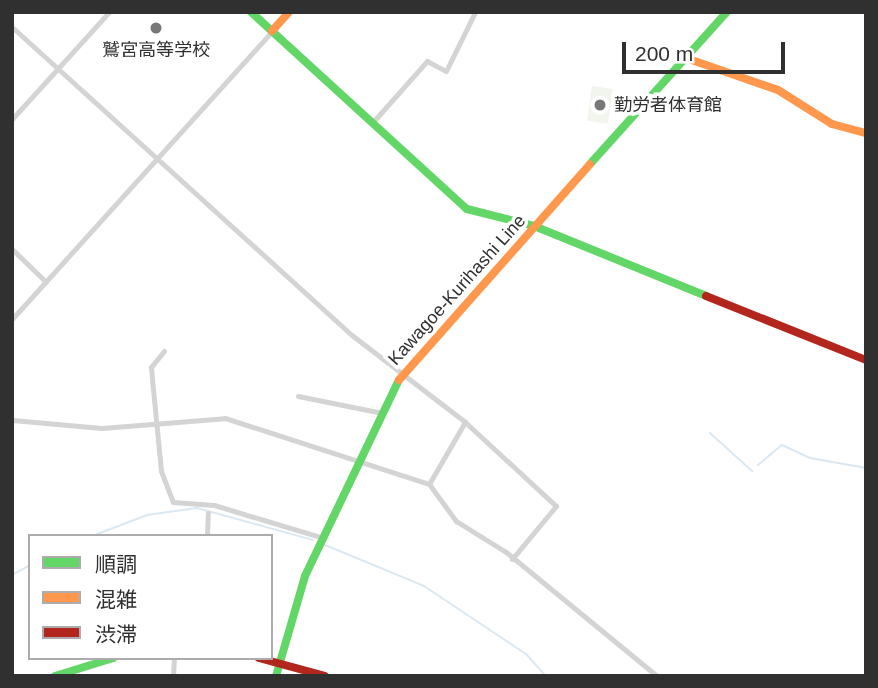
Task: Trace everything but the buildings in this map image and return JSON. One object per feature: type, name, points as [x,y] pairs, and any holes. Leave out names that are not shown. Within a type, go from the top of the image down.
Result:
[{"type":"main road","points":[[251,12],[467,209],[534,226],[866,360]]},
{"type":"main road","points":[[272,31],[289,12]]},
{"type":"main road","name":"Kawagoe-Kurihashi Line","points":[[276,676],[299,592],[323,538],[364,463],[382,413],[400,377],[727,12]]},
{"type":"main road","points":[[686,58],[778,90],[832,124],[866,133]]},
{"type":"main road","points":[[55,676],[107,660]]},
{"type":"main road","points":[[270,660],[325,676]]},
{"type":"street","points":[[12,118],[109,12]]},
{"type":"street","points":[[372,122],[427,61],[446,71],[475,12]]},
{"type":"street","points":[[12,27],[400,377],[465,422],[556,506],[512,559]]},
{"type":"street","points":[[12,319],[272,31]]},
{"type":"street","points":[[12,248],[46,282]]},
{"type":"street","points":[[164,351],[151,367],[161,471],[175,504],[204,503],[323,538]]},
{"type":"street","points":[[298,396],[382,413]]},
{"type":"street","points":[[12,420],[69,428],[225,418],[429,484],[456,521],[512,559],[657,676]]},
{"type":"street","points":[[429,484],[465,422]]},
{"type":"street","points":[[207,534],[208,513]]},
{"type":"shaded area","name":"勤労者体育館","points":[[592,86],[613,89],[608,124],[587,121]]},
{"type":"waterway","points":[[710,433],[752,471]]},
{"type":"waterway","points":[[758,465],[782,445],[810,458],[866,468]]},
{"type":"waterway","points":[[97,534],[147,515],[197,508],[313,540]]},
{"type":"waterway","points":[[325,545],[424,586],[526,654],[546,676]]},
{"type":"waterway","points":[[12,575],[28,566]]},
{"type":"traffic: fast","points":[[251,12],[467,209],[534,226],[706,296]]},
{"type":"traffic: fast","points":[[590,164],[727,12]]},
{"type":"traffic: fast","points":[[276,676],[305,576],[399,380]]},
{"type":"traffic: fast","points":[[55,676],[107,660]]},
{"type":"traffic: slow","points":[[272,31],[289,12]]},
{"type":"traffic: slow","points":[[686,58],[778,90],[832,124],[866,133]]},
{"type":"traffic: slow","points":[[399,380],[590,164]]},
{"type":"traffic: jam","points":[[706,296],[866,360]]},
{"type":"traffic: jam","points":[[266,660],[325,676]]},
{"type":"place","name":"鷲宮高等学校","points":[[156,28]]},
{"type":"place","name":"勤労者体育館","points":[[600,105]]}]
